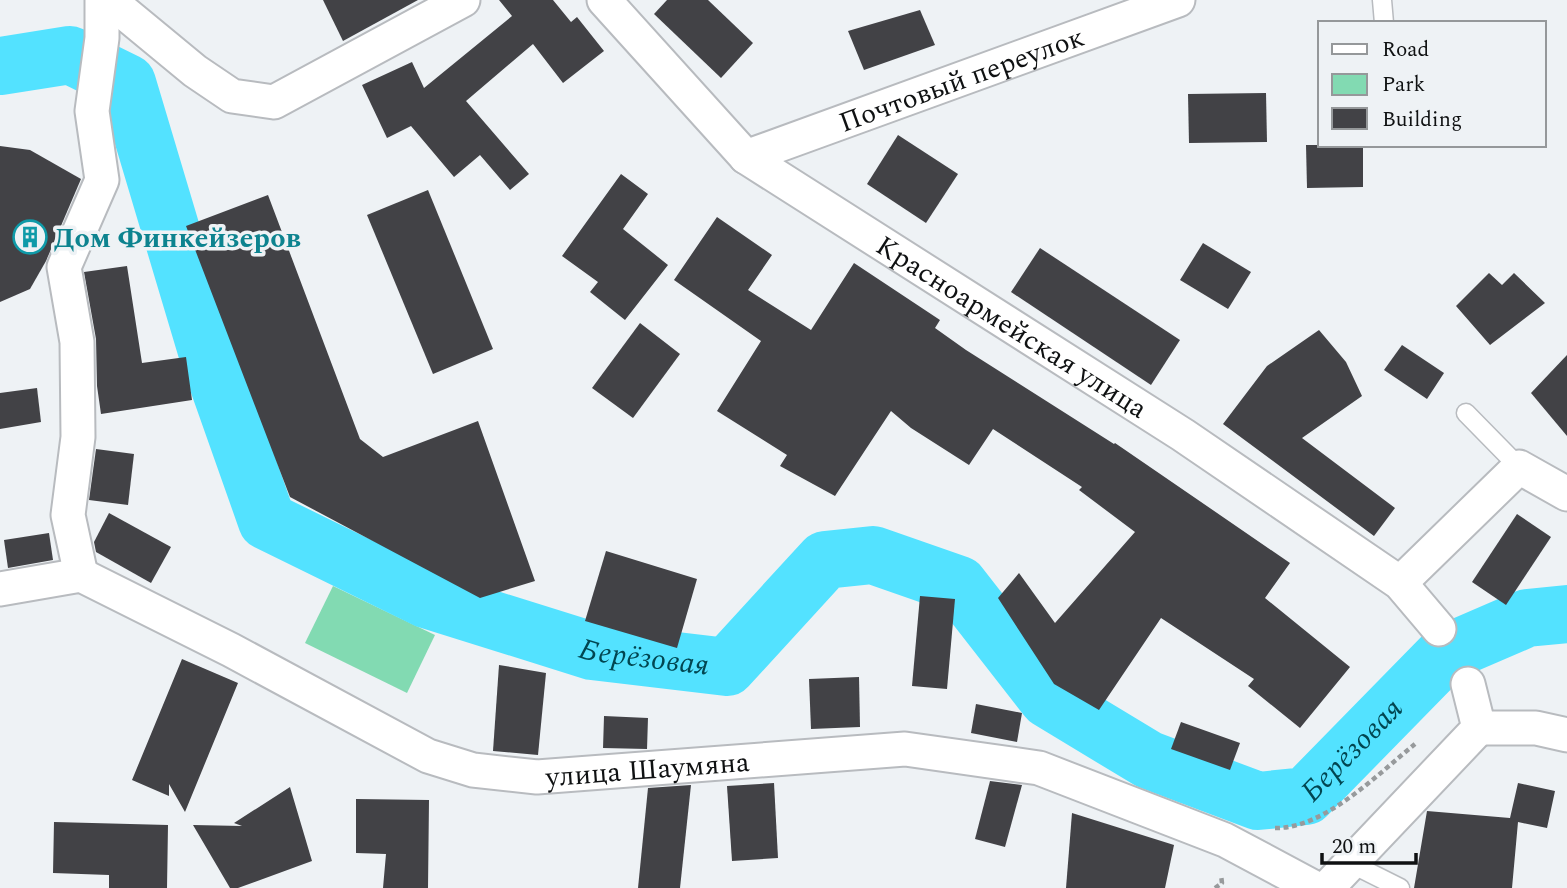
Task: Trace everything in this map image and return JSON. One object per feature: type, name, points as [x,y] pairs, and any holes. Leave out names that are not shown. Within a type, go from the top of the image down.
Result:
[{"type":"street","points":[[0,589],[81,575],[68,515],[78,437],[77,342],[64,267],[102,180],[92,111],[102,38],[102,0]]},
{"type":"street","points":[[109,0],[195,71],[232,96],[274,102],[463,0]]},
{"type":"street","name":"Красноармейская улица","points":[[604,0],[746,157],[1183,435],[1400,583],[1439,629]]},
{"type":"street","name":"Почтовый переулок","points":[[746,157],[1129,10],[1178,0]]},
{"type":"street","points":[[1400,583],[1519,467],[1567,494]]},
{"type":"street","name":"улица Шаумяна","points":[[81,575],[231,650],[428,756],[473,770],[537,776],[905,749],[985,760],[1051,772],[1225,840],[1315,888]]},
{"type":"street","points":[[1468,684],[1479,727]]},
{"type":"street","points":[[1326,888],[1479,727],[1536,728],[1567,735]]},
{"type":"lane","points":[[1382,0],[1384,21]]},
{"type":"lane","points":[[1466,414],[1519,467]]},
{"type":"lane","points":[[1350,863],[1400,888]]},
{"type":"path","points":[[1215,888],[1222,883]]},
{"type":"green space","points":[[333,586],[435,635],[407,693],[305,643]]},
{"type":"building","points":[[323,0],[418,0],[343,41]]},
{"type":"building","points":[[499,0],[553,0],[571,22],[577,17],[604,51],[563,83],[533,44],[466,101],[529,174],[510,190],[480,155],[454,177],[411,126],[387,138],[362,85],[412,62],[424,88],[512,16]]},
{"type":"building","points":[[667,0],[708,0],[753,43],[721,78],[654,14]]},
{"type":"building","points":[[920,10],[935,45],[864,70],[848,31]]},
{"type":"building","points":[[1266,93],[1267,142],[1189,143],[1188,94]]},
{"type":"building","points":[[898,135],[958,174],[926,223],[867,184]]},
{"type":"building","points":[[1306,145],[1363,147],[1363,187],[1307,188]]},
{"type":"building","name":"Дом Финкейзеров","points":[[0,146],[30,150],[81,179],[46,261],[30,289],[0,302]]},
{"type":"building","points":[[621,174],[648,194],[623,229],[668,265],[625,320],[590,292],[598,282],[562,256]]},
{"type":"building","points":[[428,190],[493,349],[433,374],[367,215]]},
{"type":"building","points":[[268,195],[360,439],[383,457],[478,421],[535,581],[480,598],[290,497],[186,226]]},
{"type":"building","points":[[717,217],[772,255],[748,290],[811,330],[854,263],[940,320],[935,328],[966,350],[1115,443],[1290,563],[1265,598],[1350,667],[1300,728],[1248,686],[1254,679],[1161,618],[1099,710],[1054,684],[998,598],[1019,573],[1055,623],[1135,532],[1079,490],[1082,487],[993,429],[969,465],[911,428],[891,411],[835,496],[780,466],[787,455],[717,411],[761,341],[674,280]]},
{"type":"building","points":[[1203,243],[1251,272],[1228,309],[1180,280]]},
{"type":"building","points":[[1040,248],[1180,340],[1151,385],[1011,292]]},
{"type":"building","points":[[127,266],[142,363],[186,357],[192,400],[101,414],[97,386],[96,339],[84,272]]},
{"type":"building","points":[[1489,273],[1502,285],[1514,273],[1545,303],[1490,345],[1456,306]]},
{"type":"building","points":[[640,323],[680,354],[633,418],[592,388]]},
{"type":"building","points":[[1319,330],[1346,362],[1362,396],[1302,438],[1395,508],[1374,536],[1223,424],[1267,366]]},
{"type":"building","points":[[1402,345],[1444,373],[1427,399],[1384,370]]},
{"type":"building","points":[[1567,355],[1567,436],[1531,393]]},
{"type":"building","points":[[37,388],[41,422],[0,429],[0,393]]},
{"type":"building","points":[[96,449],[134,454],[128,505],[89,500]]},
{"type":"building","points":[[109,513],[171,547],[151,583],[96,552],[94,542]]},
{"type":"building","points":[[1517,514],[1551,537],[1506,605],[1472,582]]},
{"type":"building","points":[[49,533],[53,560],[8,568],[4,540]]},
{"type":"building","points":[[606,551],[697,579],[677,648],[585,621]]},
{"type":"building","points":[[920,596],[955,599],[947,689],[912,686]]},
{"type":"building","points":[[182,659],[238,683],[185,812],[169,784],[169,796],[132,780]]},
{"type":"building","points":[[499,665],[546,673],[538,755],[493,751]]},
{"type":"building","points":[[859,677],[860,727],[811,729],[809,679]]},
{"type":"building","points":[[976,704],[1022,713],[1017,742],[971,733]]},
{"type":"building","points":[[604,716],[648,718],[647,749],[603,748]]},
{"type":"building","points":[[1181,722],[1240,743],[1230,770],[1171,749]]},
{"type":"building","points":[[990,781],[1022,785],[1005,847],[975,839]]},
{"type":"building","points":[[774,783],[778,858],[732,861],[727,786]]},
{"type":"building","points":[[1518,783],[1555,791],[1547,828],[1518,822],[1512,888],[1414,888],[1427,811],[1510,818]]},
{"type":"building","points":[[691,785],[680,888],[638,888],[648,788]]},
{"type":"building","points":[[290,787],[312,861],[238,888],[230,888],[193,825],[242,826],[234,823]]},
{"type":"building","points":[[356,799],[429,800],[428,888],[383,888],[386,854],[356,853]]},
{"type":"building","points":[[1072,813],[1174,845],[1165,888],[1066,888]]},
{"type":"building","points":[[54,822],[168,825],[167,888],[109,888],[109,875],[53,873]]},
{"type":"waterway","name":"Берёзовая","points":[[0,66],[70,55],[127,83],[207,351],[267,521],[426,599],[592,651],[727,667],[825,560],[873,555],[959,585],[1048,699],[1149,760],[1258,801],[1306,796],[1446,653],[1527,618],[1567,614]]},
{"type":"place","name":"Дом Финкейзеров","points":[[30,237]]}]
